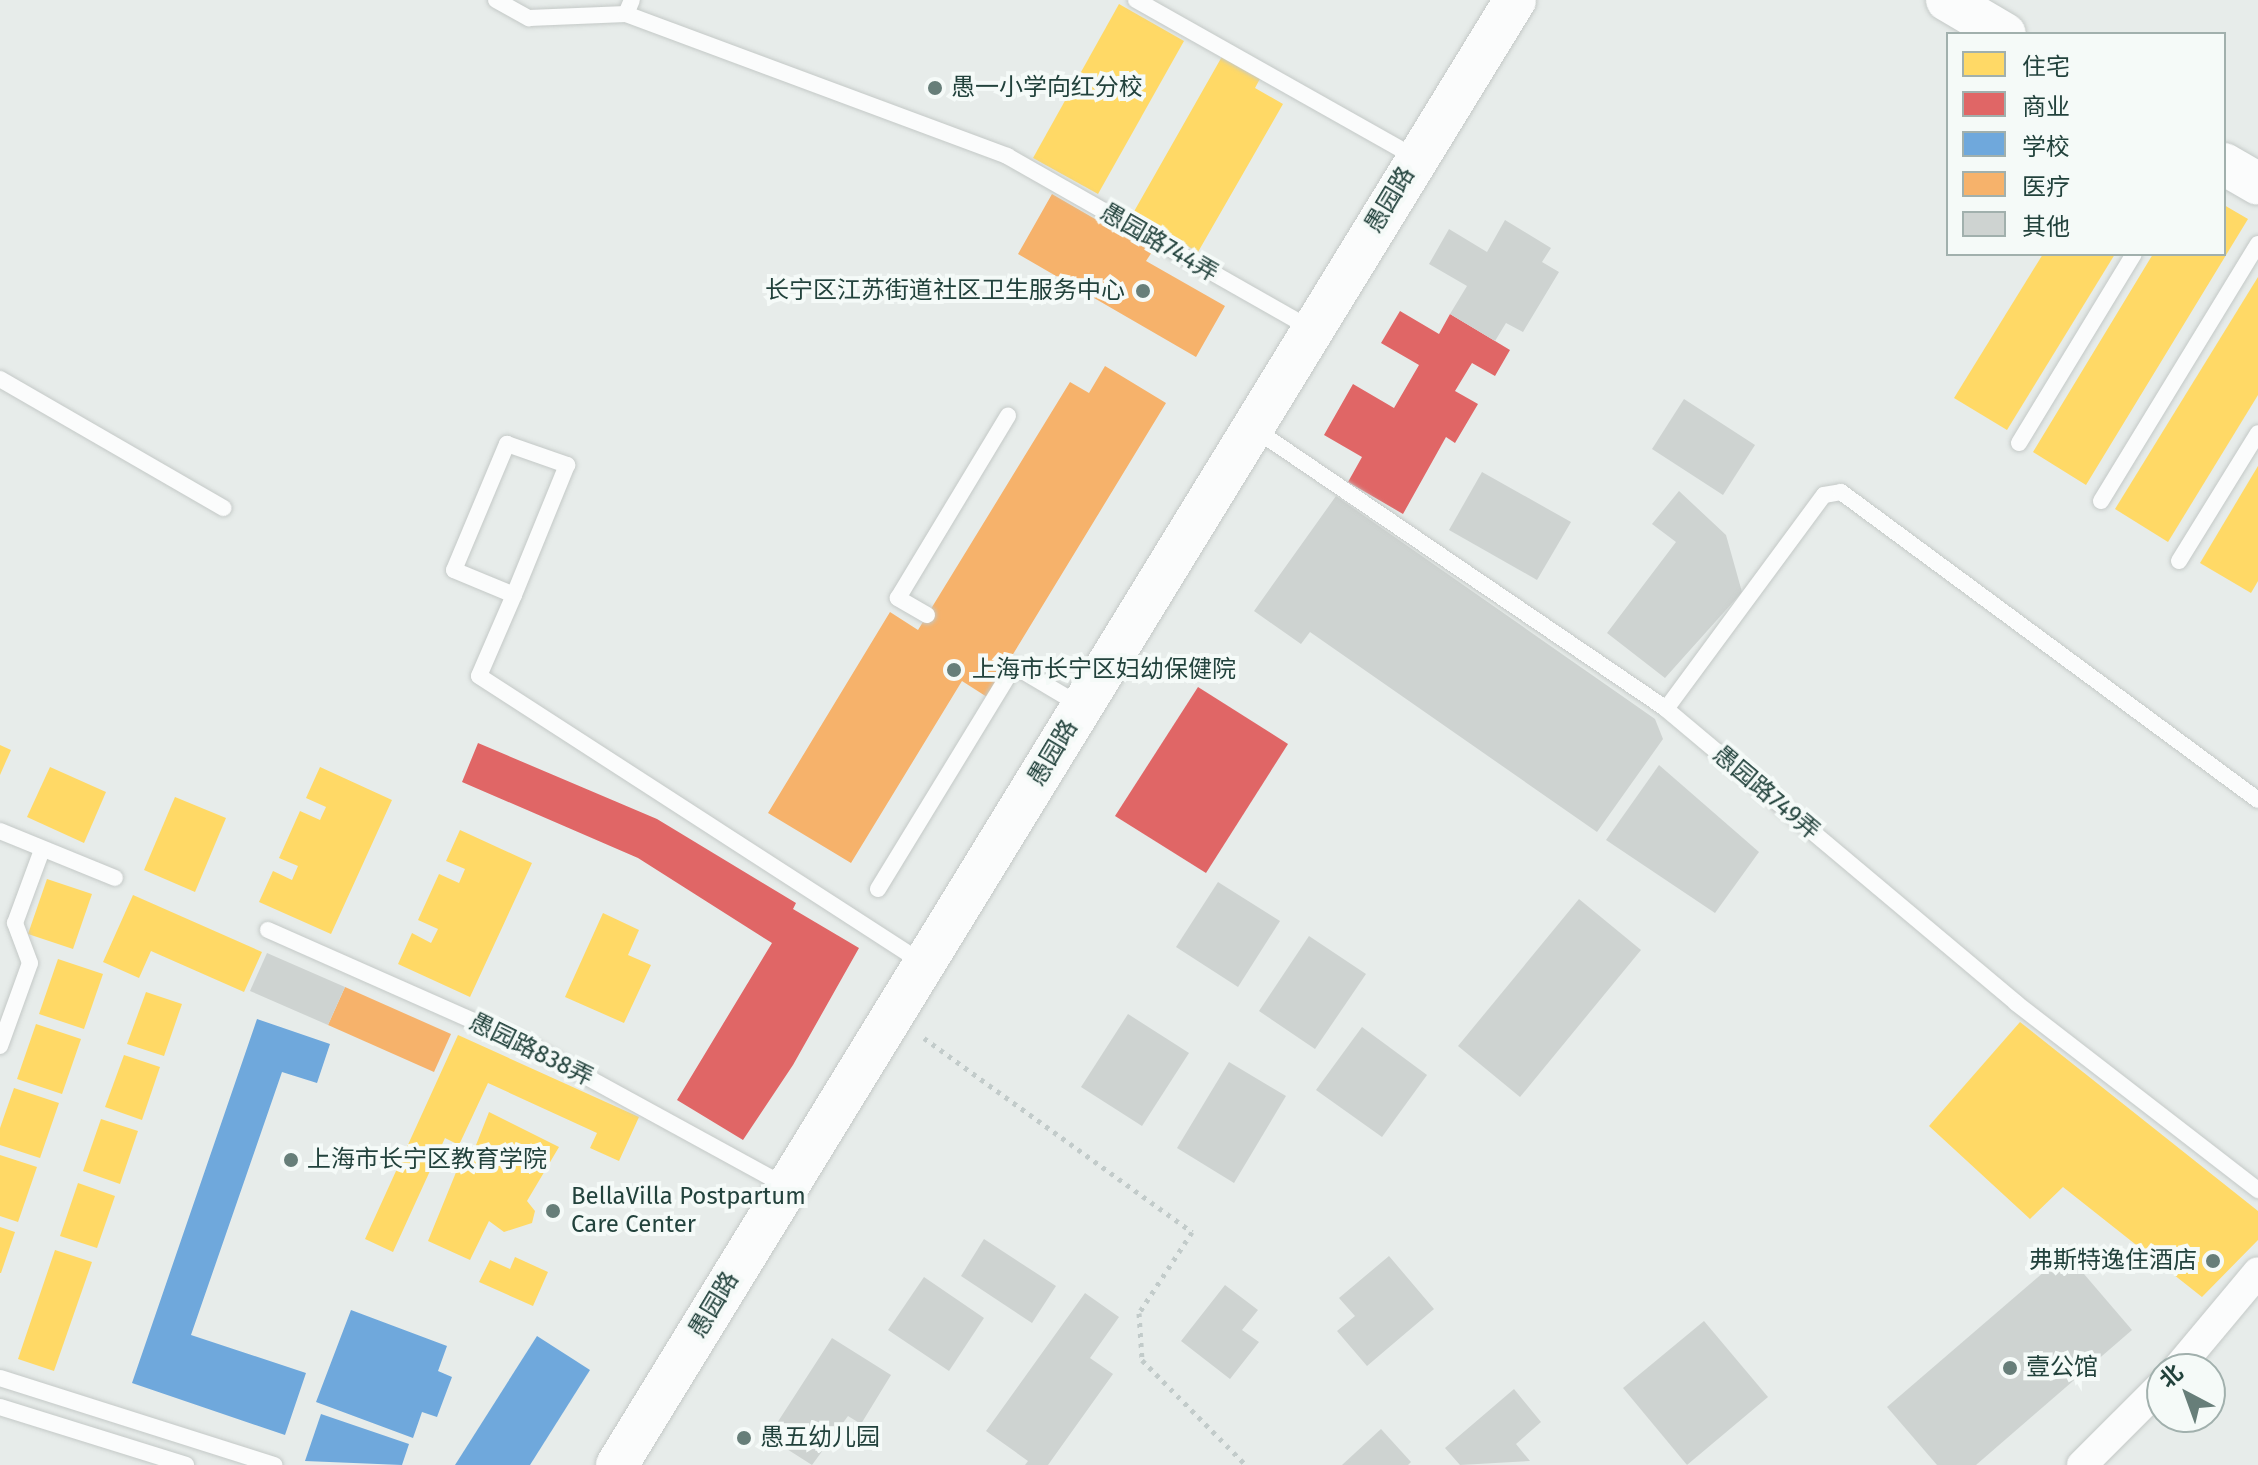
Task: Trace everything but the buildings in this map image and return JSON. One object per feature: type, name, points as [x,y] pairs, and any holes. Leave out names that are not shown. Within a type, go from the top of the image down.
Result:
[{"type":"main road","name":"愚园路","points":[[617,1465],[1515,0]]},
{"type":"main road","points":[[1947,0],[2002,32]]},
{"type":"main road","points":[[2226,165],[2258,184]]},
{"type":"street","points":[[2190,1353],[2258,1272]]},
{"type":"street","points":[[2082,1465],[2146,1401]]},
{"type":"lane","points":[[496,0],[529,18],[629,7]]},
{"type":"lane","points":[[1136,0],[1416,158]]},
{"type":"lane","name":"愚园路744弄","points":[[629,7],[1007,156],[1311,329]]},
{"type":"lane","points":[[2101,501],[2258,244]]},
{"type":"lane","points":[[2019,443],[2133,256]]},
{"type":"lane","points":[[0,379],[223,508]]},
{"type":"lane","points":[[927,615],[898,598],[1008,416]]},
{"type":"lane","name":"愚园路749弄","points":[[1252,427],[1666,709],[2016,1003],[2258,1190]]},
{"type":"lane","points":[[2179,561],[2258,433]]},
{"type":"lane","points":[[514,595],[454,570],[507,444],[567,465],[514,595],[479,676],[924,964]]},
{"type":"lane","points":[[1666,709],[1824,495],[1841,492],[2258,800]]},
{"type":"lane","points":[[878,889],[1011,664],[1082,706]]},
{"type":"lane","points":[[0,831],[115,878]]},
{"type":"lane","points":[[0,1046],[30,963],[15,923],[42,850]]},
{"type":"lane","name":"愚园路838弄","points":[[268,930],[534,1048],[786,1186]]},
{"type":"lane","points":[[0,1378],[275,1465]]},
{"type":"lane","points":[[0,1407],[186,1465]]},
{"type":"path","points":[[892,1015],[1192,1232],[1139,1313],[1142,1360],[1246,1465]]},
{"type":"place","name":"愚一小学向红分校","points":[[935,88]]},
{"type":"place","name":"长宁区江苏街道社区卫生服务中心","points":[[1143,291]]},
{"type":"place","name":"上海市长宁区妇幼保健院","points":[[954,670]]},
{"type":"place","name":"上海市长宁区教育学院","points":[[291,1160]]},
{"type":"place","name":"BellaVilla Postpartum Care Center","points":[[553,1211]]},
{"type":"place","name":"弗斯特逸住酒店","points":[[2213,1261]]},
{"type":"place","name":"壹公馆","points":[[2010,1368]]},
{"type":"place","name":"愚五幼儿园","points":[[744,1438]]}]
